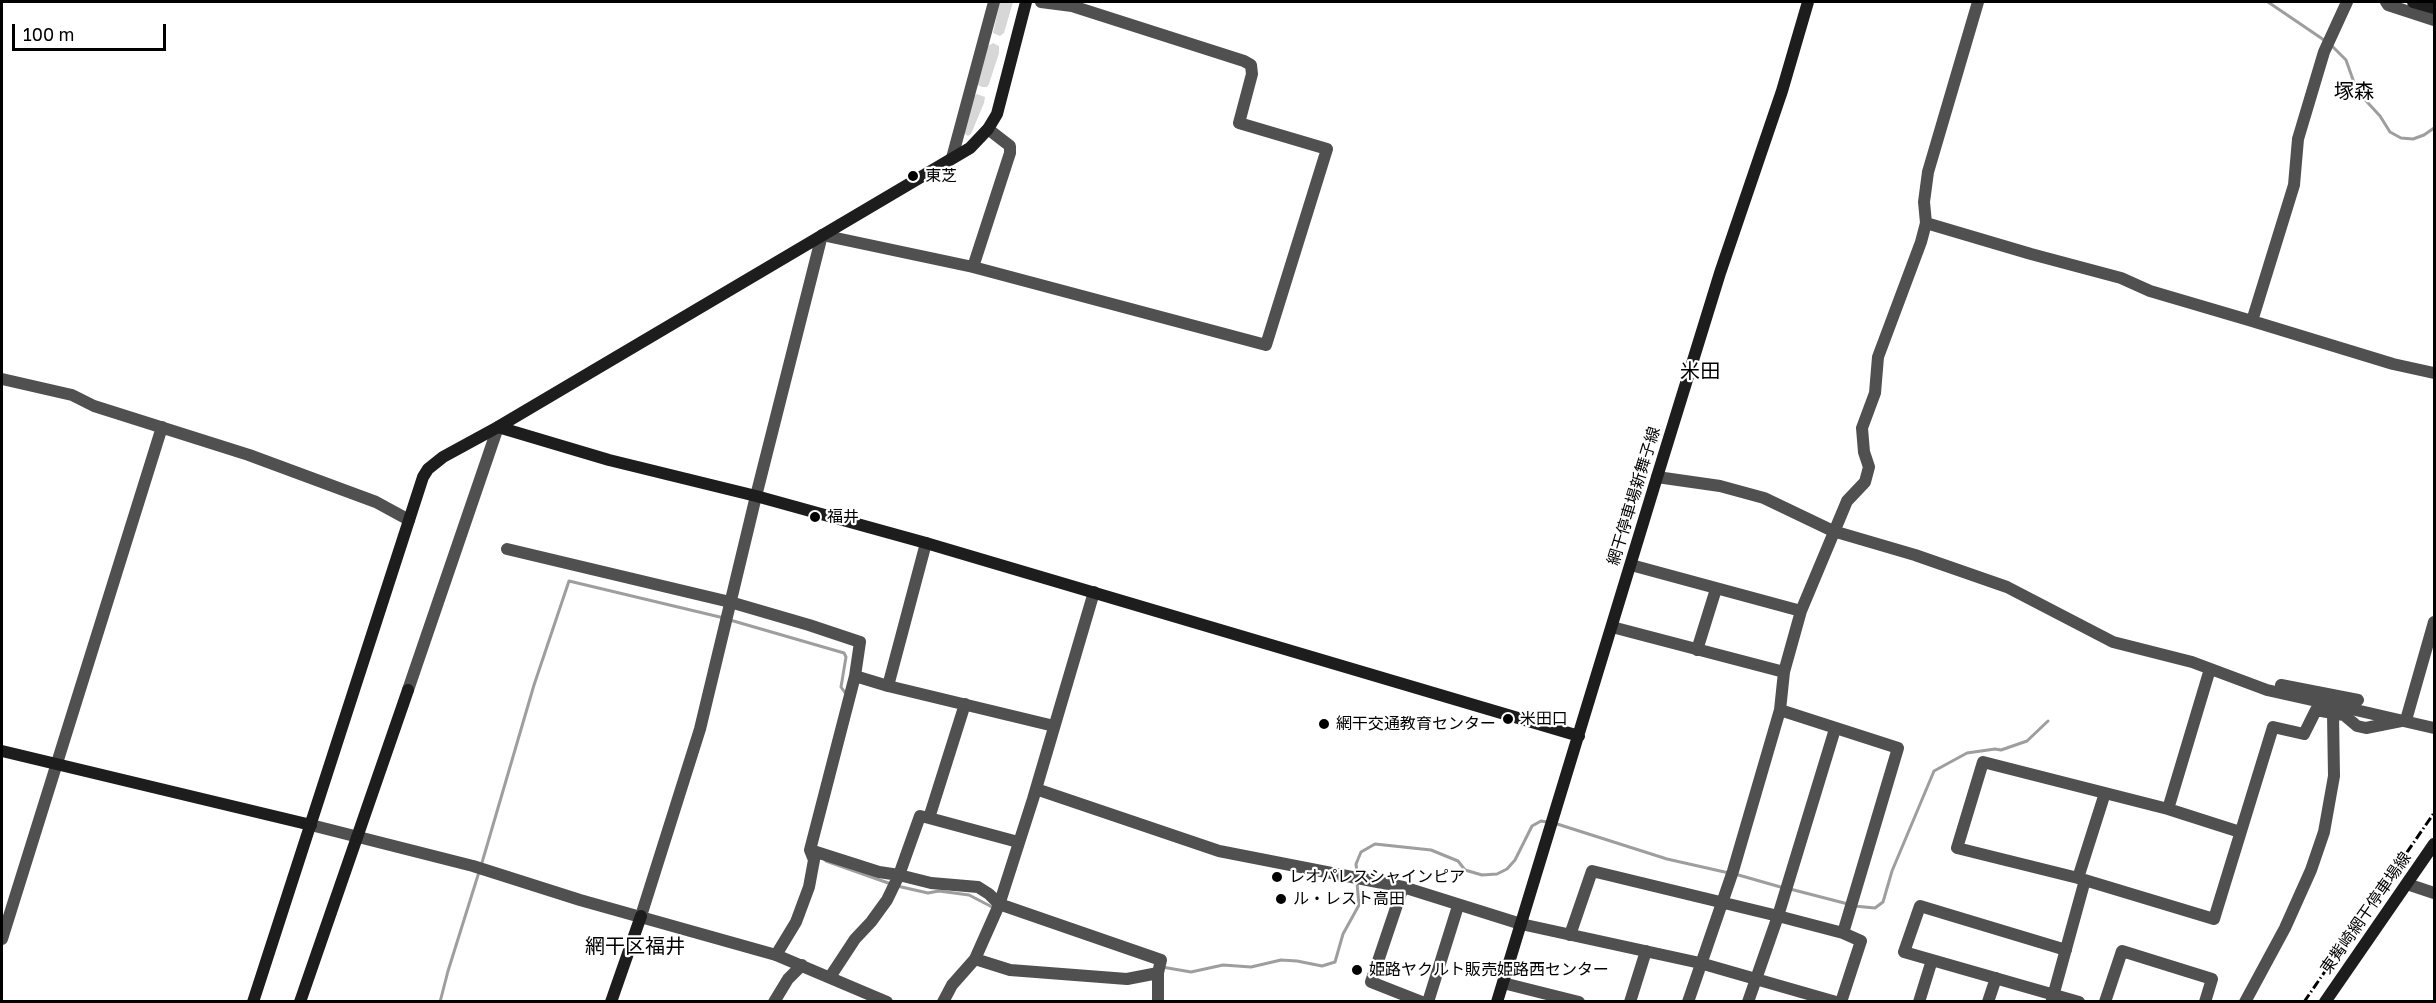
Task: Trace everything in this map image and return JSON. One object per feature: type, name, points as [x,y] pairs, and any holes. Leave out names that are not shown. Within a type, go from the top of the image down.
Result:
[{"type":"street","points":[[952,158],[994,2]]},
{"type":"street","points":[[253,1002],[409,520],[428,470],[443,457],[498,427],[970,148],[988,129],[997,114],[1026,2]]},
{"type":"street","points":[[822,234],[973,267],[1266,345],[1327,149],[1239,123],[1252,74],[1251,65],[1244,61],[1072,6],[1041,2]]},
{"type":"street","name":"網干停車場新舞子線","points":[[1497,1002],[1720,273],[1782,91],[1808,2]]},
{"type":"street","points":[[1688,1002],[1722,904],[1780,710],[1784,672],[1802,611],[1847,501],[1865,482],[1869,467],[1864,452],[1862,428],[1875,393],[1878,357],[1913,266],[1926,223],[1924,202],[1928,172],[1978,2]]},
{"type":"street","points":[[2252,321],[2294,184],[2298,139],[2324,52],[2347,2]]},
{"type":"street","points":[[2386,2],[2388,5],[2434,20]]},
{"type":"street","points":[[2413,2],[2434,8]]},
{"type":"street","points":[[973,267],[1010,153],[1010,146],[988,129]]},
{"type":"street","points":[[1926,223],[2121,278],[2150,291],[2434,373]]},
{"type":"street","points":[[611,1002],[641,916],[700,729],[822,234]]},
{"type":"street","points":[[2,379],[72,395],[94,406],[249,455],[365,498],[409,520]]},
{"type":"street","points":[[2,939],[162,427]]},
{"type":"street","points":[[498,427],[609,460],[756,496],[926,543],[1579,736]]},
{"type":"street","points":[[300,1002],[498,427]]},
{"type":"street","points":[[1657,477],[1720,486],[1764,498],[1833,531],[1915,555],[2007,587],[2120,645],[2210,669],[2267,690],[2434,728]]},
{"type":"street","points":[[888,686],[926,543]]},
{"type":"street","points":[[507,549],[730,602],[860,642],[855,676],[810,850],[814,860],[809,887],[796,922],[776,955]]},
{"type":"street","points":[[1631,565],[1802,611]]},
{"type":"street","points":[[1697,650],[1716,589]]},
{"type":"street","points":[[943,1002],[952,985],[975,959],[997,908],[1036,789],[1094,592]]},
{"type":"street","points":[[2240,832],[2168,809],[1983,762],[1957,848],[2082,880],[2214,919],[2274,727],[2304,734],[2316,710],[2344,715],[2357,726],[2366,728],[2406,720],[2434,622]]},
{"type":"street","points":[[1612,627],[1784,672]]},
{"type":"street","points":[[2210,669],[2221,669],[2261,681],[2358,700]]},
{"type":"street","points":[[2168,809],[2210,669]]},
{"type":"street","points":[[855,676],[1054,726]]},
{"type":"street","points":[[929,818],[965,704]]},
{"type":"street","points":[[1780,710],[1898,748],[1843,933]]},
{"type":"street","points":[[2245,1002],[2285,928],[2311,870],[2324,832],[2334,776],[2333,714]]},
{"type":"street","points":[[1748,1002],[1778,916],[1835,729]]},
{"type":"street","points":[[2,751],[473,866],[580,900],[776,955],[887,1002]]},
{"type":"street","points":[[1036,789],[1219,851],[1403,887],[1521,924],[1700,963],[1836,1002]]},
{"type":"street","points":[[2053,998],[2105,794]]},
{"type":"street","points":[[830,977],[855,939],[871,922],[891,892],[920,816],[1018,842]]},
{"type":"street","name":"東觜崎網干停車場線","points":[[2325,1002],[2434,844]]},
{"type":"street","points":[[810,850],[898,877],[931,883],[978,887],[989,894],[997,908],[1161,960],[1158,1002]]},
{"type":"street","points":[[1570,935],[1592,871],[1778,916],[1843,933],[1861,941],[1841,1002]]},
{"type":"street","points":[[2407,884],[2434,893]]},
{"type":"street","points":[[1403,887],[1371,982],[1422,1002]]},
{"type":"street","points":[[1428,1002],[1458,906]]},
{"type":"street","points":[[2066,950],[1920,906],[1904,952],[1996,978],[2053,998],[2079,1002]]},
{"type":"street","points":[[1630,1002],[1646,951]]},
{"type":"street","points":[[2105,1002],[2122,951],[2212,979],[2205,1002]]},
{"type":"street","points":[[975,959],[1010,970],[1127,979],[1159,968]]},
{"type":"street","points":[[1919,1002],[1932,960]]},
{"type":"street","points":[[774,1002],[777,993],[802,965]]},
{"type":"street","points":[[1988,1002],[1996,978]]},
{"type":"street","points":[[1503,983],[1579,1002]]},
{"type":"shaded area","points":[[1000,2],[1013,2],[1004,33],[1000,36],[993,33]]},
{"type":"shaded area","points":[[993,43],[999,46],[999,53],[989,84],[987,87],[982,87],[978,85],[978,80],[988,46]]},
{"type":"shaded area","points":[[977,94],[985,97],[984,103],[971,134],[968,136],[964,133],[974,96]]},
{"type":"waterway","points":[[2268,2],[2324,40]]},
{"type":"waterway","points":[[2330,44],[2346,60],[2357,91],[2380,116],[2390,132],[2401,138],[2413,139],[2434,128]]},
{"type":"waterway","points":[[481,866],[534,685],[569,581],[724,618]]},
{"type":"waterway","points":[[730,620],[844,653],[846,657],[841,687],[846,694]]},
{"type":"waterway","points":[[1854,906],[1875,908],[1883,902],[1892,871],[1934,771],[1967,753],[2001,750],[2027,741],[2048,721]]},
{"type":"waterway","points":[[1357,873],[1356,864],[1361,852],[1375,844],[1431,850],[1458,861],[1465,870],[1482,875],[1497,874],[1507,869],[1515,860],[1532,826],[1541,821],[1547,822]]},
{"type":"waterway","points":[[1554,823],[1667,859],[1729,873]]},
{"type":"waterway","points":[[826,861],[891,884]]},
{"type":"waterway","points":[[440,1002],[479,872]]},
{"type":"waterway","points":[[1735,874],[1784,888]]},
{"type":"waterway","points":[[1162,967],[1191,972],[1223,965],[1251,967],[1281,960],[1322,966],[1335,962],[1343,934],[1359,905],[1357,883]]},
{"type":"waterway","points":[[897,886],[928,893],[939,891],[969,895],[994,908]]},
{"type":"waterway","points":[[1790,889],[1848,904]]},
{"type":"railway","points":[[2304,1002],[2434,813]]},
{"type":"place","name":"東芝","points":[[913,176]]},
{"type":"place","name":"福井","points":[[815,517]]},
{"type":"place","name":"米田口","points":[[1508,719]]},
{"type":"place","name":"網干交通教育センター","points":[[1324,724]]},
{"type":"place","name":"レオパレスシャインピア","points":[[1277,877]]},
{"type":"place","name":"ル・レスト高田","points":[[1281,899]]},
{"type":"place","name":"姫路ヤクルト販売姫路西センター","points":[[1357,970]]},
{"type":"district","name":"塚森","points":[[2354,92]]},
{"type":"district","name":"米田","points":[[1700,372]]},
{"type":"district","name":"網干区福井","points":[[635,947]]}]
